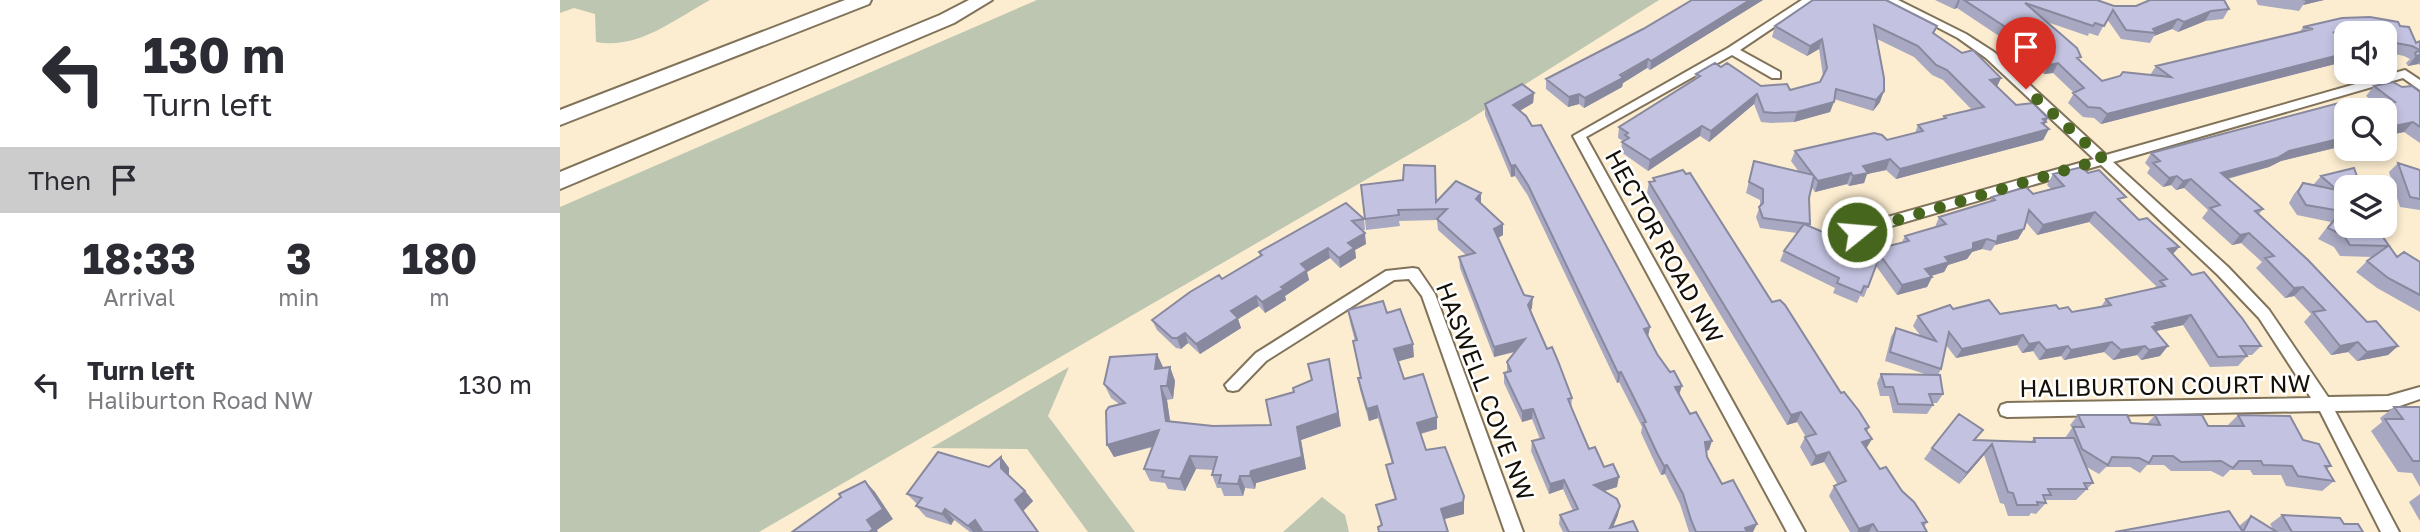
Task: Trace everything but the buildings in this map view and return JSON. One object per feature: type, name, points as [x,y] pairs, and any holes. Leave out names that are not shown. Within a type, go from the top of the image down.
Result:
[{"type":"highway","points":[[560,101],[859,0]]},
{"type":"highway","points":[[560,118],[859,0]]},
{"type":"highway","points":[[560,163],[961,0]]},
{"type":"highway","points":[[560,181],[947,19],[983,0]]},
{"type":"street","name":"HECTOR ROAD NW","points":[[1796,532],[1578,136],[1732,50],[1809,0]]},
{"type":"street","points":[[1890,0],[1962,36],[1990,55],[2223,271],[2264,314],[2324,404],[2390,532]]},
{"type":"street","points":[[1732,50],[1776,75]]},
{"type":"street","points":[[1857,232],[2405,74],[2420,86]]},
{"type":"street","name":"HASWELL COVE NW","points":[[1233,385],[1261,357],[1391,275],[1413,273],[1428,294],[1514,532]]},
{"type":"street","name":"HALIBURTON COURT NW","points":[[2007,410],[2388,403],[2420,393]]},
{"type":"green space","points":[[560,0],[710,0],[656,31],[612,43],[596,42],[595,14],[574,8],[560,13]]},
{"type":"green space","points":[[1037,0],[1659,0],[1467,121],[759,532],[560,532],[560,207]]},
{"type":"green space","points":[[1069,367],[1048,416],[1135,532],[1088,532],[1027,449],[931,448]]},
{"type":"green space","points":[[1322,497],[1345,515],[1349,532],[1283,532]]},
{"type":"route","points":[[1857,232],[2103,159],[2026,89]]}]
